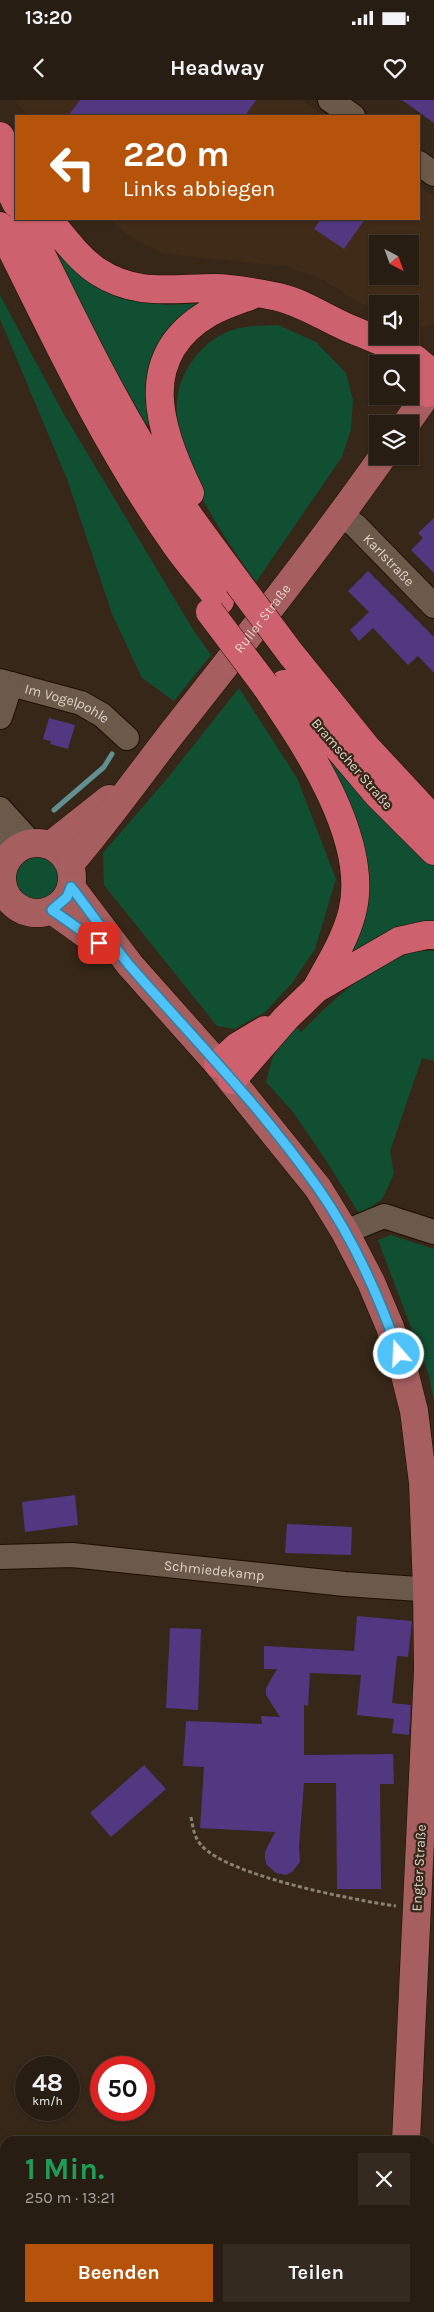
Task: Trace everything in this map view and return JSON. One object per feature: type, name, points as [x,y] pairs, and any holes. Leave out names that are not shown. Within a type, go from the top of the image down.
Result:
[{"type":"highway","points":[[0,136],[15,162]]},
{"type":"highway","points":[[0,169],[15,201]]},
{"type":"highway","points":[[24,220],[99,369],[137,437],[181,506],[214,551]]},
{"type":"highway","points":[[49,220],[72,248],[97,271],[120,283],[142,290],[170,291],[216,288],[257,293],[298,302],[350,329],[402,350],[425,365],[426,385]]},
{"type":"highway","points":[[0,226],[113,446],[174,542],[174,560],[223,599],[277,671],[299,736],[339,811],[356,866],[356,892],[352,914],[336,953],[316,989]]},
{"type":"highway","points":[[257,293],[209,313],[190,327],[174,346],[163,367],[158,388],[161,420],[175,464],[209,527],[223,599],[277,671]]},
{"type":"highway","points":[[350,329],[375,355]]},
{"type":"highway","name":"Bramscher Straße","points":[[277,671],[367,748],[434,820]]},
{"type":"highway","name":"Bramscher Straße","points":[[277,671],[376,794],[434,851]]},
{"type":"highway","points":[[225,1072],[316,989],[399,941],[426,934],[434,935]]},
{"type":"main road","points":[[411,415],[426,385]]},
{"type":"main road","name":"Ruller Straße","points":[[56,860],[92,838],[342,515],[377,465]]},
{"type":"main road","points":[[22,846],[56,860],[67,897],[52,910],[42,913],[10,916],[7,897],[2,890],[3,850],[22,846]]},
{"type":"main road","name":"Engter Straße","points":[[56,860],[130,965],[225,1072],[318,1188],[345,1232],[371,1282],[390,1327],[403,1367],[414,1411],[423,1483],[431,1590],[406,2136]]},
{"type":"main road","name":"Engter Straße","points":[[52,910],[130,965]]},
{"type":"street","points":[[330,100],[352,115]]},
{"type":"street","points":[[420,164],[434,174]]},
{"type":"street","name":"Karlstraße","points":[[342,515],[356,526],[434,605]]},
{"type":"street","points":[[0,717],[6,682]]},
{"type":"street","name":"Im Vogelpohle","points":[[6,682],[80,703],[102,715],[127,738]]},
{"type":"street","points":[[0,809],[56,860]]},
{"type":"street","points":[[345,1232],[384,1216],[434,1232]]},
{"type":"street","name":"Schmiedekamp","points":[[0,1557],[72,1555],[345,1584],[431,1590]]},
{"type":"path","points":[[191,1817],[195,1837],[201,1846],[212,1854],[241,1867],[322,1893],[417,1910]]},
{"type":"shaded area","points":[[15,100],[302,100],[323,115],[26,115]]},
{"type":"shaded area","points":[[420,187],[434,197],[434,322],[432,325],[419,327],[419,295],[369,295],[369,308],[321,279],[284,266],[164,254],[129,236],[110,220],[420,220]]},
{"type":"green space","points":[[38,220],[116,294],[165,305],[211,303],[199,310],[151,425],[146,424],[107,355]]},
{"type":"green space","points":[[0,295],[62,411],[192,628],[211,655],[174,701],[142,678],[112,614],[67,479],[0,319]]},
{"type":"green space","points":[[278,325],[316,342],[346,373],[353,400],[351,429],[342,457],[256,582],[222,532],[190,472],[180,441],[177,411],[181,382],[196,356],[205,346],[221,335],[240,328]]},
{"type":"green space","points":[[239,688],[297,778],[336,879],[315,949],[292,983],[265,1012],[235,1029],[217,1026],[104,885],[103,853],[166,780]]},
{"type":"green space","points":[[290,703],[434,863],[434,928],[335,969],[364,869]]},
{"type":"green space","points":[[41,855],[53,861],[58,868],[58,886],[53,893],[46,898],[33,899],[25,896],[18,889],[15,873],[18,865],[25,858]]},
{"type":"green space","points":[[434,951],[434,1061],[422,1058],[390,1151],[394,1174],[382,1199],[360,1215],[293,1112],[266,1082],[273,1056],[295,1026],[301,1032],[337,998],[363,977],[407,953]]},
{"type":"green space","points":[[391,1235],[434,1249],[434,1402],[429,1375],[378,1240]]},
{"type":"building","points":[[80,100],[256,100],[246,115],[69,115]]},
{"type":"building","points":[[402,100],[434,100],[434,123]]},
{"type":"building","points":[[320,220],[364,220],[344,249],[314,229]]},
{"type":"building","points":[[434,518],[434,573],[411,550],[423,538],[418,533]]},
{"type":"building","points":[[368,571],[434,637],[434,673],[418,656],[408,665],[373,628],[359,641],[350,630],[369,612],[348,591]]},
{"type":"building","points":[[49,718],[75,725],[68,749],[50,744],[51,741],[43,739]]},
{"type":"building","points":[[75,1495],[78,1525],[25,1532],[22,1502]]},
{"type":"building","points":[[287,1524],[352,1527],[351,1555],[285,1553]]},
{"type":"building","points":[[357,1616],[412,1621],[408,1657],[397,1656],[392,1703],[411,1705],[409,1735],[392,1733],[394,1719],[357,1715],[361,1675],[310,1673],[308,1706],[304,1705],[304,1755],[393,1754],[394,1784],[380,1784],[381,1889],[337,1889],[336,1783],[304,1783],[299,1847],[300,1862],[292,1872],[286,1875],[276,1873],[266,1864],[265,1852],[275,1832],[200,1828],[204,1767],[183,1766],[186,1721],[262,1724],[261,1716],[280,1717],[266,1695],[266,1688],[277,1669],[264,1669],[264,1646],[354,1651]]},
{"type":"building","points":[[170,1628],[201,1629],[198,1710],[166,1708]]},
{"type":"building","points":[[144,1765],[166,1789],[111,1837],[90,1813]]},
{"type":"waterway","points":[[54,810],[104,767],[112,754]]},
{"type":"route","points":[[99,943],[52,910],[67,897],[71,887],[130,965],[232,1080],[318,1188],[345,1232],[371,1282],[399,1354]]}]
